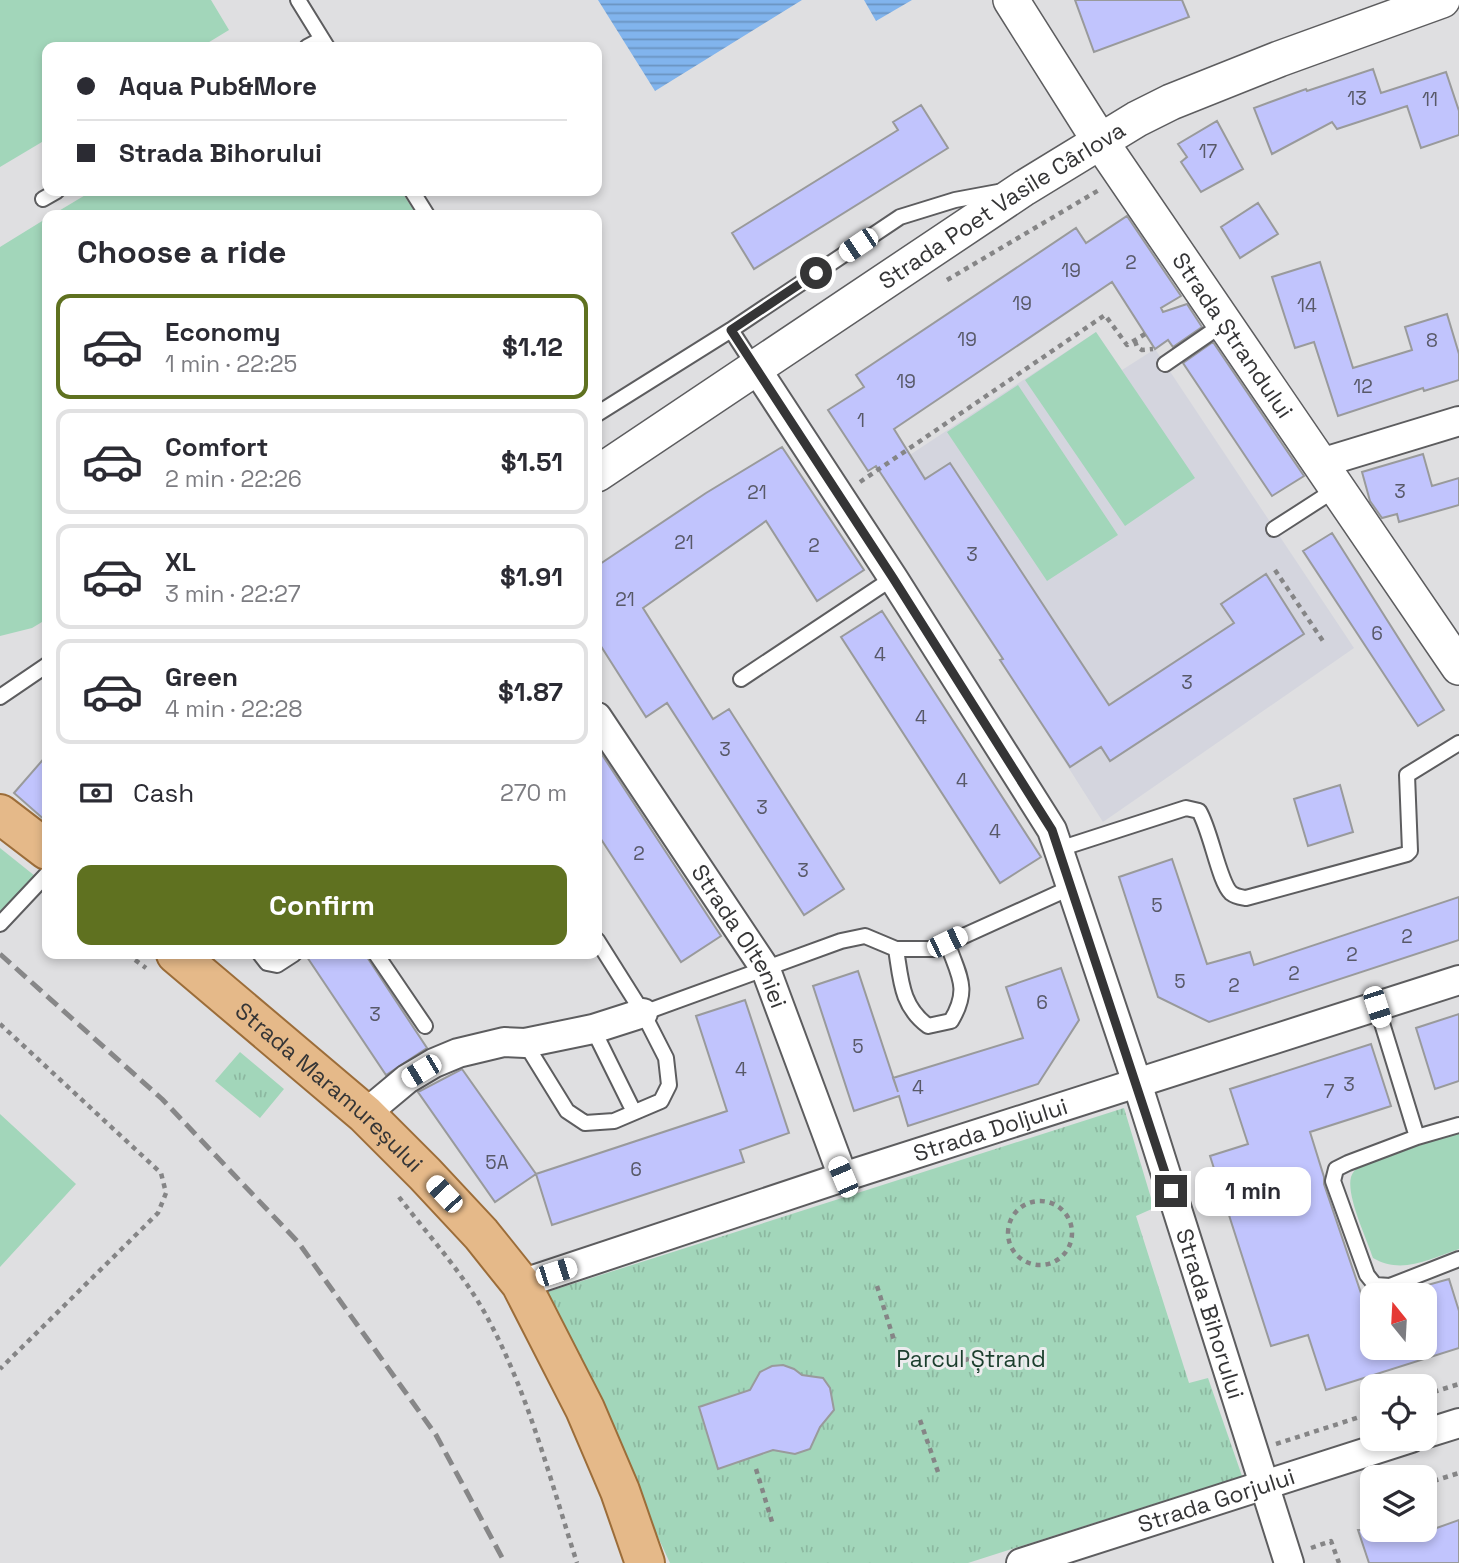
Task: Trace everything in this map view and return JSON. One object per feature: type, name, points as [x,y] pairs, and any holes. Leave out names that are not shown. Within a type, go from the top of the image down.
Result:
[{"type":"main road","points":[[0,814],[42,846]]},
{"type":"main road","name":"Strada Maramureșului","points":[[162,962],[365,1114],[481,1234],[521,1284],[585,1409],[620,1491],[645,1563]]},
{"type":"street","name":"Strada Ștrandului","points":[[1011,0],[1100,141],[1459,667]]},
{"type":"street","name":"Strada Poet Vasile Cârlova","points":[[602,471],[1024,188],[1100,141],[1171,102],[1279,59],[1442,0]]},
{"type":"street","name":"Strada Bihorului","points":[[755,367],[893,578],[1052,830],[1137,1082],[1264,1487],[1296,1557]]},
{"type":"street","points":[[1329,475],[1459,421]]},
{"type":"street","name":"Strada Olteniei","points":[[602,724],[766,970],[843,1177]]},
{"type":"street","name":"Strada Doljului","points":[[521,1284],[843,1177],[1459,980]]},
{"type":"street","points":[[365,1114],[397,1087],[434,1063],[458,1054],[503,1042],[525,1043],[593,1030],[643,1013]]},
{"type":"street","points":[[1437,1430],[1459,1423]]},
{"type":"street","name":"Strada Gorjului","points":[[1021,1563],[1372,1451]]},
{"type":"lane","points":[[298,0],[324,42]]},
{"type":"lane","points":[[602,411],[731,330],[900,216],[955,200],[1024,188]]},
{"type":"lane","points":[[43,199],[48,196]]},
{"type":"lane","points":[[1166,364],[1224,323]]},
{"type":"lane","points":[[731,330],[755,367]]},
{"type":"lane","points":[[1274,529],[1329,475]]},
{"type":"lane","points":[[741,679],[893,578]]},
{"type":"lane","points":[[0,697],[42,668]]},
{"type":"lane","points":[[1059,849],[1186,808],[1199,811],[1207,824],[1226,887],[1234,896],[1247,898],[1407,854],[1410,851],[1407,775],[1459,743]]},
{"type":"lane","points":[[0,924],[42,879]]},
{"type":"lane","points":[[643,1013],[841,941],[865,936],[896,949],[935,949],[1072,887]]},
{"type":"lane","points":[[896,949],[903,990],[915,1016],[928,1026],[951,1021],[961,1004],[963,990],[947,942]]},
{"type":"lane","points":[[525,1043],[567,1111],[585,1123],[614,1121],[662,1101],[669,1085],[666,1058],[643,1013],[602,948]]},
{"type":"lane","points":[[264,959],[267,963],[278,965],[287,959]]},
{"type":"lane","points":[[379,959],[425,1026]]},
{"type":"lane","points":[[1377,1007],[1417,1137]]},
{"type":"lane","points":[[593,1030],[634,1112]]},
{"type":"lane","points":[[1458,1261],[1390,1286],[1375,1285],[1367,1275],[1333,1181],[1336,1169],[1348,1163],[1417,1137],[1459,1125]]},
{"type":"path","points":[[839,496],[1105,315],[1127,345],[1145,334]]},
{"type":"path","points":[[1135,341],[1137,347],[1142,350],[1155,349]]},
{"type":"path","points":[[1275,570],[1325,644]]},
{"type":"path","points":[[0,1024],[161,1173],[166,1194],[159,1213],[0,1369]]},
{"type":"path","points":[[397,1195],[462,1279],[486,1315],[500,1343],[530,1421],[577,1563]]},
{"type":"path","points":[[1048,1201],[1066,1213],[1071,1222],[1073,1233],[1066,1253],[1048,1264],[1026,1262],[1012,1247],[1009,1225],[1013,1216],[1028,1203],[1048,1201]]},
{"type":"path","points":[[877,1286],[894,1340]]},
{"type":"path","points":[[945,1367],[995,1351]]},
{"type":"path","points":[[1437,1391],[1459,1384]]},
{"type":"path","points":[[1253,1451],[1360,1417]]},
{"type":"path","points":[[920,1420],[938,1472]]},
{"type":"path","points":[[756,1469],[773,1525]]},
{"type":"path","points":[[1437,1480],[1459,1473]]},
{"type":"path","points":[[1296,1557],[1331,1541],[1339,1563]]},
{"type":"shaded area","points":[[1096,332],[1122,370],[1155,349],[1354,648],[1103,822],[1000,660],[1009,655],[1000,641],[994,645],[881,474]]},
{"type":"green space","points":[[0,0],[211,0],[229,30],[209,42],[42,42],[42,142],[0,167]]},
{"type":"green space","points":[[84,196],[404,196],[414,210],[60,210]]},
{"type":"green space","points":[[42,221],[42,622],[32,628],[0,636],[0,247]]},
{"type":"green space","points":[[1096,332],[1195,478],[1125,526],[1025,380]]},
{"type":"green space","points":[[1018,385],[1118,535],[1047,581],[947,432]]},
{"type":"green space","points":[[0,848],[35,876],[0,911]]},
{"type":"green space","points":[[240,1052],[284,1089],[260,1118],[215,1081]]},
{"type":"green space","name":"Parcul Ștrand","points":[[1124,1108],[1154,1208],[1136,1216],[1189,1383],[1208,1378],[1242,1476],[968,1563],[670,1563],[586,1382],[538,1295]]},
{"type":"green space","points":[[0,1114],[76,1184],[0,1267]]},
{"type":"green space","points":[[1459,1132],[1459,1249],[1416,1264],[1394,1265],[1373,1258],[1351,1195],[1351,1177],[1354,1171],[1371,1159]]},
{"type":"water","points":[[598,0],[802,0],[655,91]]},
{"type":"water","points":[[864,0],[912,0],[876,21]]},
{"type":"building","points":[[1075,0],[1182,0],[1189,17],[1094,52]]},
{"type":"building","points":[[1373,69],[1381,93],[1446,72],[1459,111],[1459,135],[1421,148],[1407,106],[1337,129],[1332,122],[1272,154],[1254,108]]},
{"type":"building","points":[[921,105],[948,148],[754,269],[732,233],[898,130],[893,122]]},
{"type":"building","points":[[1217,121],[1243,169],[1201,192],[1181,162],[1187,157],[1178,144]]},
{"type":"building","points":[[1258,203],[1278,234],[1240,258],[1221,227]]},
{"type":"building","points":[[1127,216],[1181,296],[1161,308],[1163,312],[1187,304],[1202,327],[1173,347],[1168,340],[1155,349],[1112,282],[894,429],[925,479],[950,463],[1109,705],[1234,623],[1221,604],[1266,574],[1304,634],[1110,761],[1101,747],[1070,767],[1000,660],[1003,659],[876,466],[868,471],[828,410],[864,387],[856,375],[1076,228],[1086,243]]},
{"type":"building","points":[[1320,262],[1353,368],[1412,350],[1405,327],[1447,314],[1459,354],[1459,380],[1424,391],[1423,388],[1338,416],[1314,342],[1295,348],[1272,277]]},
{"type":"building","points":[[1213,342],[1304,476],[1272,496],[1183,363]]},
{"type":"building","points":[[782,447],[864,570],[817,601],[766,521],[643,608],[713,719],[729,709],[844,889],[804,915],[667,703],[646,717],[602,648],[602,563],[706,493]]},
{"type":"building","points":[[1423,454],[1432,486],[1459,478],[1459,505],[1399,522],[1397,514],[1382,518],[1370,501],[1362,472]]},
{"type":"building","points":[[1332,533],[1444,710],[1418,726],[1303,551]]},
{"type":"building","points":[[882,611],[1041,857],[1000,883],[841,637]]},
{"type":"building","points":[[602,755],[721,936],[681,962],[602,841]]},
{"type":"building","points":[[42,761],[42,818],[14,793]]},
{"type":"building","points":[[1340,785],[1353,832],[1308,846],[1294,799]]},
{"type":"building","points":[[1172,859],[1207,964],[1250,952],[1254,965],[1459,897],[1459,940],[1209,1022],[1158,997],[1119,877]]},
{"type":"building","points":[[308,959],[368,959],[427,1048],[386,1075]]},
{"type":"building","points":[[1061,968],[1079,1020],[1038,1084],[908,1126],[899,1096],[854,1111],[813,986],[858,971],[893,1078],[1023,1038],[1006,987]]},
{"type":"building","points":[[745,1000],[789,1133],[740,1150],[744,1162],[552,1225],[536,1174],[727,1111],[696,1016]]},
{"type":"building","points":[[1459,1014],[1459,1081],[1435,1089],[1416,1028]]},
{"type":"building","points":[[1371,1044],[1391,1106],[1310,1132],[1324,1184],[1360,1290],[1360,1360],[1421,1360],[1377,1374],[1360,1374],[1360,1379],[1326,1390],[1308,1335],[1271,1346],[1210,1156],[1248,1144],[1230,1089]]},
{"type":"building","points":[[462,1069],[536,1174],[495,1202],[418,1092]]},
{"type":"building","points":[[1449,1279],[1459,1311],[1459,1348],[1437,1355],[1437,1283],[1435,1283]]},
{"type":"building","points":[[783,1365],[802,1375],[823,1378],[830,1388],[834,1410],[820,1427],[810,1449],[795,1454],[773,1450],[718,1469],[699,1407],[750,1390],[760,1372],[772,1366]]},
{"type":"building","points":[[1459,1520],[1459,1563],[1369,1563],[1362,1542],[1437,1542],[1437,1528]]},
{"type":"railway","points":[[0,954],[162,1099],[298,1242],[436,1435],[505,1563]]},
{"type":"route","points":[[816,273],[731,330],[893,578],[1052,830],[1171,1191]]}]
